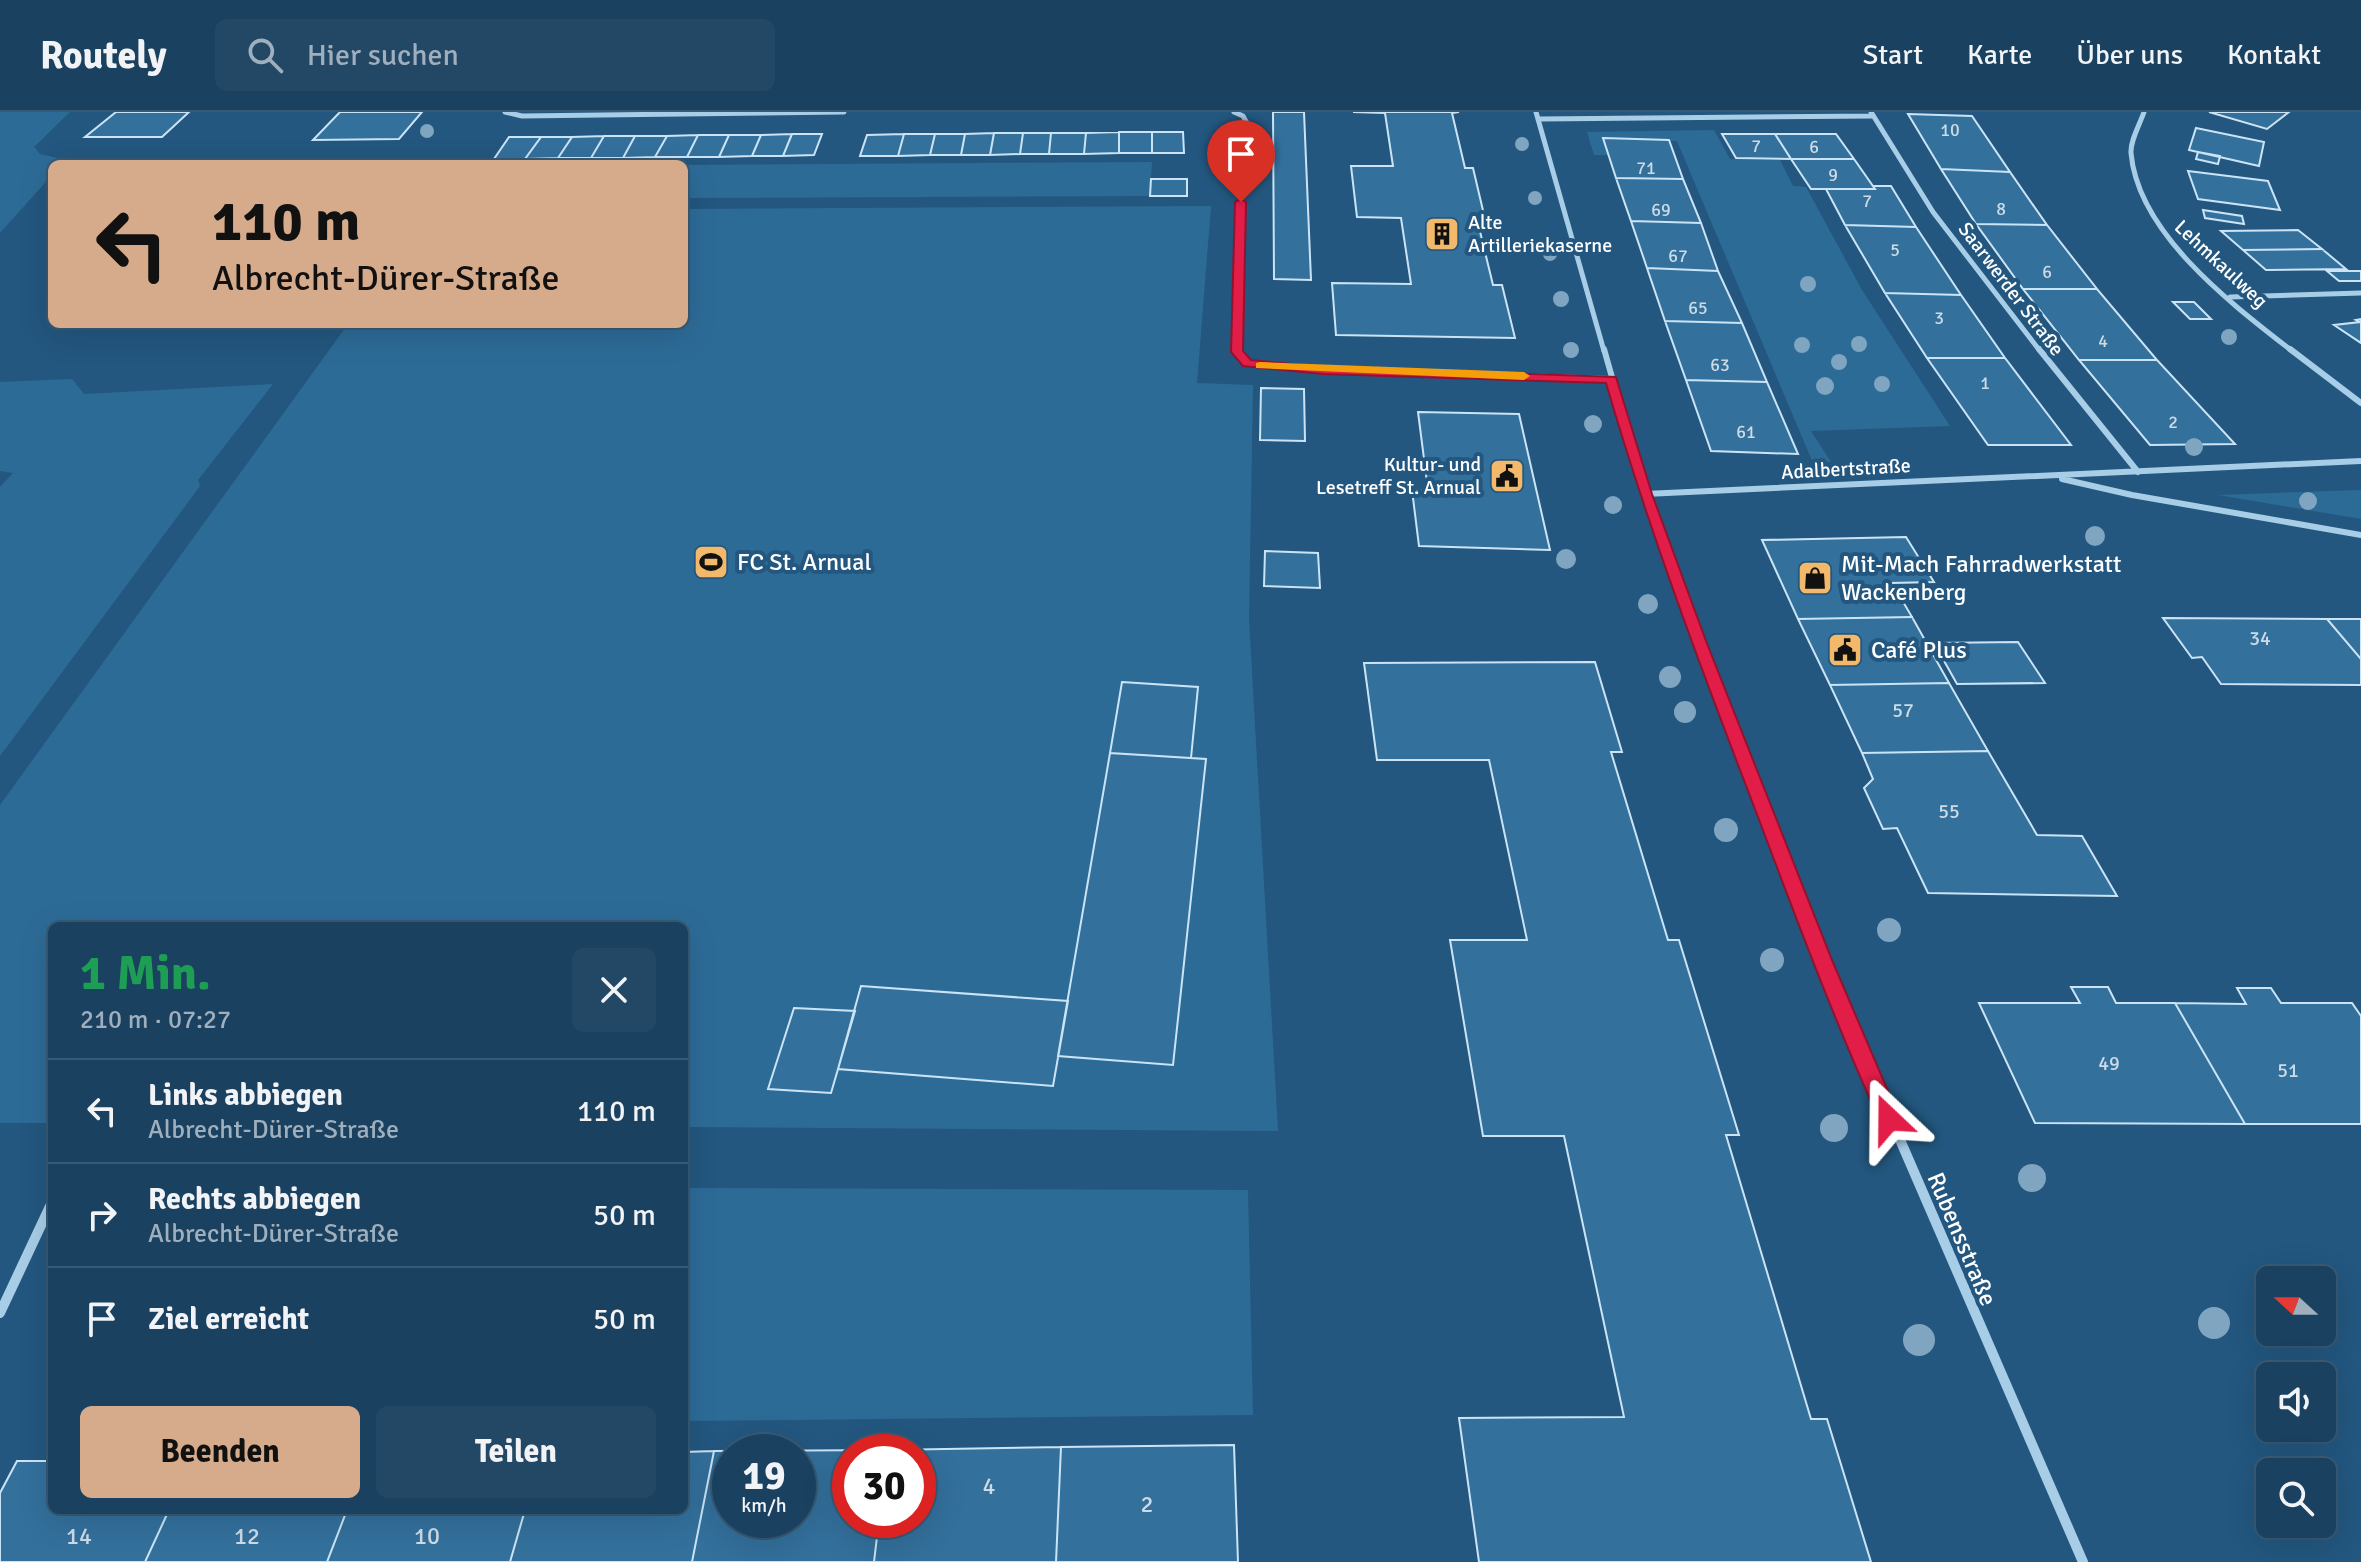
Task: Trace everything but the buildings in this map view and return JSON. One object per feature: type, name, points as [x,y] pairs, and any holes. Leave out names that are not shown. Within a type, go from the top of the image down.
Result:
[{"type":"street","points":[[505,113],[844,112]]},
{"type":"street","points":[[1234,112],[1243,116],[1248,125],[1241,202],[1237,352],[1247,363],[1323,370],[1612,379]]},
{"type":"street","name":"Rubensstraße","points":[[1536,112],[1645,494],[1822,960],[2083,1562]]},
{"type":"street","name":"Lehmkaulweg","points":[[2144,112],[2132,132],[2129,151],[2132,179],[2143,204],[2165,237],[2229,297],[2361,403]]},
{"type":"street","points":[[1540,119],[1871,114]]},
{"type":"street","name":"Saarwerder Straße","points":[[1871,114],[1985,283],[2138,472]]},
{"type":"street","points":[[2229,297],[2361,293]]},
{"type":"street","name":"Adalbertstraße","points":[[1645,494],[2361,461]]},
{"type":"street","name":"Adalbertstraße","points":[[2049,476],[2132,495],[2361,535]]},
{"type":"street","points":[[0,1313],[48,1211]]},
{"type":"shaded area","points":[[0,112],[70,112],[34,147],[40,154],[58,158],[48,160],[48,177],[44,184],[0,233]]},
{"type":"shaded area","points":[[1714,130],[1730,159],[1780,160],[1793,186],[1806,187],[1862,290],[1950,426],[1811,431],[1831,462],[1813,463],[1677,141],[1603,138],[1609,155],[1594,155],[1587,132]]},
{"type":"shaded area","points":[[1152,162],[1150,196],[688,198],[688,165]]},
{"type":"shaded area","points":[[1211,206],[1197,383],[1253,385],[1249,619],[1278,1131],[688,1127],[688,922],[48,922],[48,1123],[0,1123],[0,805],[345,328],[688,328],[688,209]]},
{"type":"shaded area","points":[[72,379],[84,394],[273,384],[198,480],[200,486],[0,756],[0,487],[13,473],[0,471],[0,382]]},
{"type":"shaded area","points":[[2361,490],[2361,519],[2218,495]]},
{"type":"shaded area","points":[[688,1188],[1248,1190],[1253,1415],[688,1421]]},
{"type":"slow traffic","points":[[1260,366],[1524,376]]},
{"type":"place","name":"Alte Artilleriekaserne","points":[[1442,234]]},
{"type":"place","name":"Kultur- und Lesetreff St. Arnual","points":[[1507,476]]},
{"type":"place","name":"FC St. Arnual","points":[[711,562]]},
{"type":"place","name":"Mit-Mach Fahrradwerkstatt Wackenberg","points":[[1815,578]]},
{"type":"place","name":"Café Plus","points":[[1845,650]]},
{"type":"route","points":[[1241,202],[1237,352],[1247,363],[1270,368],[1612,379],[1645,494],[1698,641],[1822,960],[1889,1119]]}]
